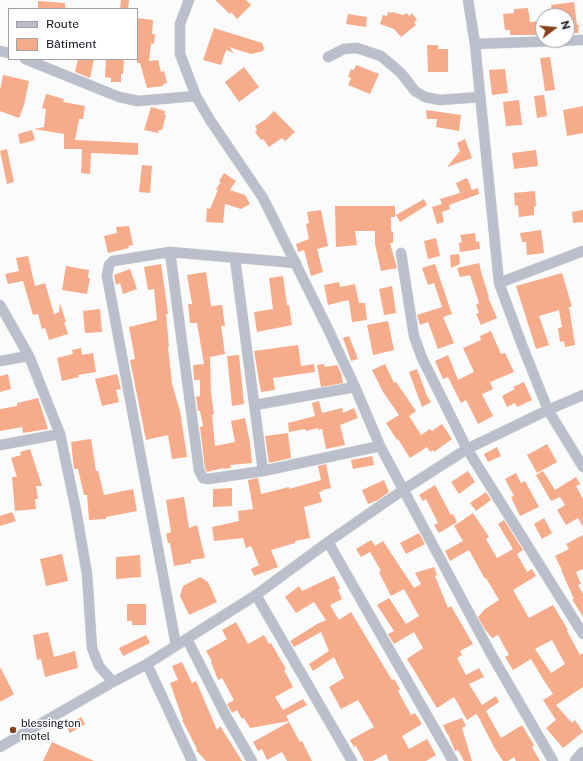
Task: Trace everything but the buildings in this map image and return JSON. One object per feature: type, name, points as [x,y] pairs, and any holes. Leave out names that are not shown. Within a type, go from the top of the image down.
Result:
[{"type":"street","points":[[189,0],[180,24],[180,54],[196,96],[210,120],[263,198],[296,263],[355,387],[380,446],[491,654],[553,761]]},
{"type":"street","points":[[468,0],[475,44],[499,283],[548,410],[583,467]]},
{"type":"street","points":[[475,44],[583,40]]},
{"type":"street","points":[[328,57],[344,49],[357,48],[381,56],[401,73],[415,91],[425,97],[440,100],[480,97]]},
{"type":"street","points":[[27,60],[119,97],[138,101],[196,96]]},
{"type":"street","points":[[499,283],[583,251]]},
{"type":"street","points":[[176,645],[107,276],[109,265],[113,261],[170,252],[235,259],[296,263]]},
{"type":"street","points":[[170,252],[199,470],[203,478],[208,479],[263,471],[380,446]]},
{"type":"street","points":[[401,253],[414,336],[422,358],[467,449],[583,634]]},
{"type":"street","points":[[235,259],[263,471]]},
{"type":"street","points":[[0,305],[29,356],[60,434],[76,510],[87,574],[92,648],[99,666],[113,682]]},
{"type":"street","points":[[0,361],[29,356]]},
{"type":"street","points":[[255,405],[355,387]]},
{"type":"street","points":[[0,748],[113,682],[147,664],[256,595],[328,542],[403,490],[467,449],[583,395]]},
{"type":"street","points":[[0,445],[60,434]]},
{"type":"street","points":[[328,542],[454,761]]},
{"type":"street","points":[[256,595],[352,761]]},
{"type":"street","points":[[187,639],[226,716],[252,761]]},
{"type":"street","points":[[147,664],[192,761]]},
{"type":"street","points":[[576,761],[583,753]]},
{"type":"place","name":"blessington motel","points":[[13,730]]}]
